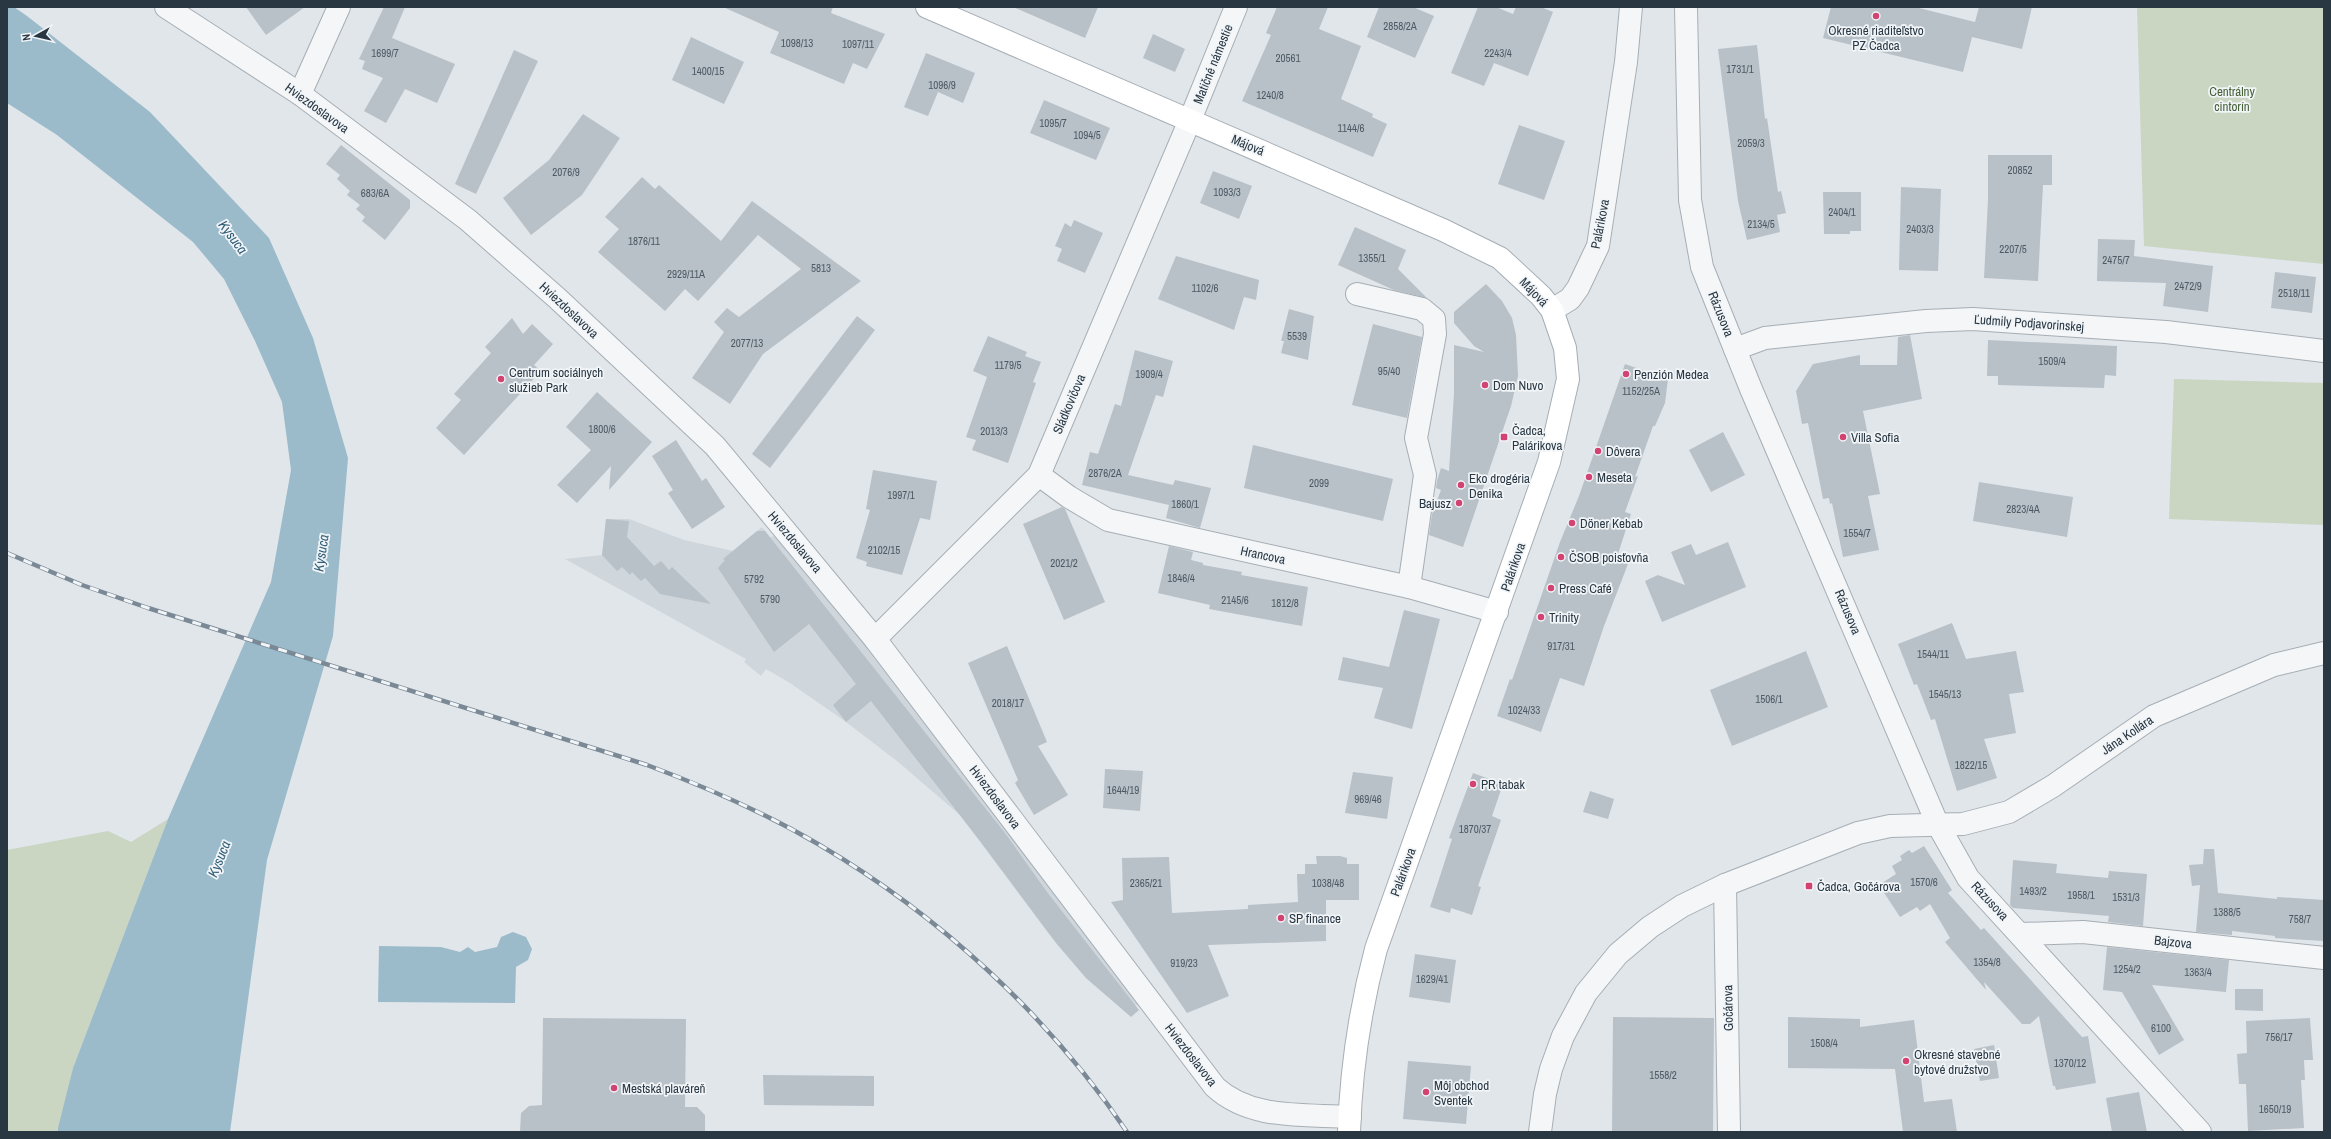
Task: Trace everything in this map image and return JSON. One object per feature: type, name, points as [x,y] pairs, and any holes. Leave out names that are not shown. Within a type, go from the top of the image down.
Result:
[{"type":"main road","name":"Májová","points":[[927,7],[1386,204],[1500,258],[1541,296],[1552,310]]},
{"type":"main road","name":"Palárikova","points":[[1349,1124],[1352,1072],[1356,1042],[1365,990],[1376,949],[1497,612],[1549,462],[1568,379],[1565,348],[1552,310]]},
{"type":"street","name":"Hviezdoslavova","points":[[166,7],[300,94],[468,220],[546,288],[715,446],[875,638],[1204,1075],[1228,1099],[1243,1105],[1278,1114],[1349,1124]]},
{"type":"street","points":[[300,94],[340,7]]},
{"type":"street","name":"Matičné námestie","points":[[1190,120],[1236,7]]},
{"type":"street","name":"Palárikova","points":[[1552,310],[1570,299],[1578,288],[1598,246],[1626,62],[1631,7]]},
{"type":"street","name":"Rázusova","points":[[1686,7],[1690,200],[1702,267],[1735,349],[1937,823],[1968,878],[2021,934],[2200,1132]]},
{"type":"street","name":"Sládkovičova","points":[[875,638],[1039,475],[1190,120]]},
{"type":"street","points":[[1357,294],[1422,310],[1434,319],[1435,334],[1416,438],[1425,475],[1409,587]]},
{"type":"street","name":"Ľudmily Podjavorinskej","points":[[1735,349],[1765,338],[1926,321],[1973,319],[2166,332],[2324,350]]},
{"type":"street","name":"Hrancova","points":[[1039,475],[1069,497],[1108,520],[1409,587],[1497,612]]},
{"type":"street","name":"Jána Kollára","points":[[1540,1132],[1545,1094],[1551,1069],[1563,1036],[1586,993],[1618,954],[1650,927],[1682,906],[1725,885],[1858,833],[1890,826],[1937,823],[1963,824],[2009,812],[2052,786],[2154,716],[2274,665],[2324,652]]},
{"type":"street","name":"Gočárova","points":[[1725,885],[1729,1132]]},
{"type":"street","name":"Bajzova","points":[[2021,934],[2083,932],[2324,958]]},
{"type":"shaded area","points":[[606,519],[629,519],[684,540],[733,551],[762,527],[770,537],[781,535],[859,631],[1142,1007],[1107,996],[1086,978],[1046,930],[960,815],[897,761],[846,722],[790,683],[766,669],[761,676],[744,662],[746,659],[565,559],[602,555]]},
{"type":"green space","name":"Centrálny cintorín","points":[[2137,7],[2324,7],[2324,264],[2144,246]]},
{"type":"green space","points":[[2174,379],[2324,383],[2324,525],[2169,519]]},
{"type":"green space","points":[[168,819],[73,1068],[58,1132],[7,1132],[7,850],[108,831],[131,842]]},
{"type":"water","name":"Kysuca","points":[[7,7],[14,7],[27,16],[150,112],[269,238],[313,338],[348,458],[333,636],[267,860],[230,1132],[58,1132],[58,1128],[73,1068],[168,819],[271,582],[291,470],[282,402],[255,341],[224,279],[193,242],[57,135],[7,103]]},
{"type":"water","points":[[513,932],[526,937],[532,949],[528,960],[516,967],[515,1003],[378,1002],[379,946],[441,947],[460,952],[468,947],[475,952],[497,947],[501,937]]},
{"type":"building","points":[[246,7],[305,7],[266,35]]},
{"type":"building","points":[[384,7],[405,7],[392,38],[455,64],[437,103],[405,89],[386,123],[364,111],[383,78],[362,69],[365,61],[359,59]]},
{"type":"building","points":[[723,7],[833,7],[831,13],[885,34],[867,69],[853,63],[844,84],[770,53],[779,32]]},
{"type":"building","points":[[1013,7],[1098,7],[1085,38]]},
{"type":"building","points":[[1277,7],[1328,7],[1319,29],[1361,46],[1341,99],[1373,114],[1372,117],[1387,124],[1373,157],[1242,101],[1271,35],[1266,33]]},
{"type":"building","points":[[1379,7],[1413,7],[1434,16],[1415,58],[1367,37]]},
{"type":"building","points":[[1478,7],[1496,7],[1513,14],[1516,7],[1541,7],[1553,12],[1528,76],[1494,63],[1484,86],[1451,73]]},
{"type":"building","points":[[1831,7],[1915,7],[1975,22],[1979,7],[2032,7],[2022,49],[1972,37],[1963,72],[1823,38]]},
{"type":"building","points":[[1153,34],[1185,49],[1175,72],[1143,58]]},
{"type":"building","points":[[691,37],[744,62],[724,104],[672,80]]},
{"type":"building","points":[[1757,45],[1765,119],[1767,118],[1778,192],[1781,191],[1786,213],[1777,215],[1780,232],[1747,240],[1738,201],[1718,49]]},
{"type":"building","points":[[514,50],[538,61],[476,194],[455,184]]},
{"type":"building","points":[[926,53],[975,73],[963,103],[938,92],[928,116],[904,107]]},
{"type":"building","points":[[1044,100],[1110,128],[1096,160],[1030,133]]},
{"type":"building","points":[[583,114],[620,138],[582,195],[531,235],[503,198],[549,160]]},
{"type":"building","points":[[1519,125],[1565,141],[1544,200],[1498,184]]},
{"type":"building","points":[[341,145],[410,200],[410,208],[385,240],[362,221],[365,217],[356,209],[360,205],[347,195],[350,191],[337,179],[340,175],[326,164]]},
{"type":"building","points":[[1988,155],[2052,155],[2052,185],[2043,185],[2038,281],[1984,278],[1988,199]]},
{"type":"building","points":[[1213,171],[1252,186],[1239,219],[1200,203]]},
{"type":"building","points":[[642,177],[655,189],[659,185],[721,241],[752,201],[861,281],[763,354],[730,404],[692,378],[724,332],[714,322],[727,308],[739,317],[801,269],[758,235],[698,301],[685,289],[665,311],[598,252],[619,229],[605,217]]},
{"type":"building","points":[[1901,187],[1941,189],[1938,271],[1899,270]]},
{"type":"building","points":[[1823,192],[1861,192],[1861,231],[1850,231],[1850,234],[1824,234]]},
{"type":"building","points":[[1074,220],[1103,233],[1085,273],[1057,261],[1062,249],[1055,246],[1065,223],[1071,227]]},
{"type":"building","points":[[1355,227],[1406,250],[1398,269],[1427,298],[1394,290],[1338,265]]},
{"type":"building","points":[[2098,239],[2135,240],[2134,256],[2213,266],[2208,312],[2163,306],[2166,283],[2097,281]]},
{"type":"building","points":[[1176,256],[1259,280],[1256,300],[1244,297],[1234,330],[1158,299]]},
{"type":"building","points":[[2275,272],[2316,277],[2312,313],[2271,308]]},
{"type":"building","name":"Dom Nuvo","points":[[1486,284],[1502,301],[1512,318],[1516,335],[1518,376],[1511,406],[1463,547],[1429,535],[1432,514],[1441,490],[1436,488],[1441,468],[1449,471],[1454,394],[1454,345],[1484,352],[1474,346],[1454,323],[1454,312]]},
{"type":"building","points":[[1289,309],[1314,316],[1308,360],[1281,353],[1284,341],[1281,341]]},
{"type":"building","points":[[857,316],[875,330],[770,468],[752,454]]},
{"type":"building","name":"Centrum sociálnych služieb Park","points":[[512,318],[523,334],[532,324],[553,344],[534,365],[541,371],[464,455],[436,428],[461,400],[454,394],[491,353],[485,347]]},
{"type":"building","points":[[1373,324],[1422,337],[1407,418],[1352,405]]},
{"type":"building","name":"Villa Sofia","points":[[1910,335],[1922,399],[1863,411],[1880,494],[1868,496],[1879,550],[1843,557],[1832,503],[1830,504],[1829,498],[1823,499],[1808,423],[1802,424],[1796,391],[1813,364],[1860,355],[1860,365],[1897,365],[1898,337]]},
{"type":"building","points":[[988,336],[1027,352],[1025,356],[1041,362],[1033,382],[1036,383],[1008,463],[972,450],[976,440],[966,437],[987,377],[973,371]]},
{"type":"building","points":[[1988,340],[2117,346],[2116,376],[2105,375],[2104,388],[1998,385],[1998,376],[1987,376]]},
{"type":"building","points":[[1135,350],[1173,361],[1163,397],[1156,395],[1128,475],[1173,485],[1175,480],[1211,488],[1200,528],[1166,518],[1169,505],[1082,485],[1090,452],[1098,454],[1115,404],[1121,406]]},
{"type":"building","points":[[1625,364],[1668,379],[1665,403],[1655,426],[1653,426],[1635,477],[1638,476],[1625,512],[1631,514],[1616,560],[1628,564],[1604,626],[1584,686],[1560,678],[1541,732],[1497,716],[1510,679],[1512,680],[1560,542],[1579,496]]},
{"type":"building","points":[[597,392],[652,442],[609,490],[611,466],[577,503],[557,485],[591,450],[566,427]]},
{"type":"building","points":[[1723,432],[1745,475],[1711,492],[1689,450]]},
{"type":"building","points":[[676,440],[702,481],[706,478],[725,507],[692,529],[668,493],[673,490],[652,456]]},
{"type":"building","points":[[1253,445],[1393,479],[1383,521],[1244,488]]},
{"type":"building","points":[[873,470],[937,481],[930,520],[920,518],[902,575],[866,566],[867,562],[856,558],[870,510],[866,509]]},
{"type":"building","points":[[1979,482],[2073,497],[2067,537],[1973,521]]},
{"type":"building","points":[[1062,507],[1065,509],[1105,602],[1064,620],[1023,524]]},
{"type":"building","points":[[606,519],[629,521],[627,537],[654,566],[661,561],[669,570],[672,567],[711,604],[660,594],[645,578],[641,581],[632,572],[630,575],[622,567],[617,571],[602,555]]},
{"type":"building","points":[[757,531],[765,531],[1005,833],[1047,892],[1139,1010],[1131,1017],[1086,978],[1056,943],[980,841],[871,701],[846,722],[833,705],[856,684],[809,624],[774,652],[718,568],[725,560],[723,559]]},
{"type":"building","points":[[1728,542],[1746,587],[1662,622],[1645,581],[1658,575],[1685,585],[1671,552],[1691,544],[1696,555]]},
{"type":"building","points":[[1169,546],[1193,552],[1191,560],[1203,563],[1203,565],[1242,572],[1241,575],[1308,587],[1302,626],[1209,609],[1210,605],[1158,593]]},
{"type":"building","points":[[1404,610],[1440,619],[1412,729],[1374,718],[1383,688],[1338,680],[1343,657],[1389,667]]},
{"type":"building","points":[[1952,623],[1966,659],[2016,651],[2024,692],[2009,694],[2016,733],[1984,739],[1997,778],[1957,791],[1935,719],[1931,720],[1917,684],[1914,685],[1898,644]]},
{"type":"building","points":[[1007,646],[1047,742],[1038,746],[1068,795],[1034,815],[1015,783],[1018,780],[968,663]]},
{"type":"building","points":[[1806,651],[1828,707],[1732,746],[1710,690]]},
{"type":"building","points":[[1105,769],[1143,771],[1140,811],[1103,808]]},
{"type":"building","points":[[1353,772],[1393,777],[1387,819],[1345,813]]},
{"type":"building","points":[[1473,773],[1503,784],[1492,816],[1501,820],[1478,886],[1481,887],[1472,915],[1451,908],[1450,913],[1430,907],[1452,839],[1449,838]]},
{"type":"building","points":[[1590,791],[1614,799],[1608,819],[1583,812]]},
{"type":"building","points":[[1924,846],[1952,890],[1948,893],[1981,930],[1984,928],[2082,1037],[2088,1036],[2096,1083],[2056,1090],[2055,1086],[2053,1086],[2039,1016],[2030,1024],[2022,1024],[1984,982],[1986,990],[1945,942],[1950,938],[1930,904],[1920,911],[1917,907],[1900,917],[1879,885],[1896,874],[1892,866],[1902,860],[1900,856],[1909,850],[1912,853]]},
{"type":"building","points":[[2204,849],[2214,849],[2218,893],[2277,899],[2277,897],[2324,900],[2324,941],[2275,938],[2275,936],[2232,931],[2232,935],[2196,932],[2200,885],[2192,886],[2189,865],[2203,864]]},
{"type":"building","points":[[1316,856],[1340,856],[1347,858],[1347,864],[1359,864],[1359,900],[1326,900],[1326,941],[1208,945],[1229,996],[1187,1013],[1111,902],[1123,900],[1122,858],[1169,857],[1172,913],[1248,909],[1248,905],[1298,902],[1297,874],[1305,874],[1305,864],[1317,864]]},
{"type":"building","points":[[2013,860],[2057,864],[2056,873],[2108,878],[2109,871],[2147,874],[2143,926],[2108,922],[2109,916],[2013,908],[2010,905]]},
{"type":"building","points":[[2107,947],[2229,960],[2226,992],[2152,985],[2184,1040],[2159,1055],[2122,992],[2103,990]]},
{"type":"building","points":[[1415,954],[1456,960],[1450,1003],[1409,997]]},
{"type":"building","points":[[2235,989],[2263,989],[2263,1011],[2235,1010]]},
{"type":"building","points":[[1613,1017],[1714,1018],[1713,1132],[1612,1132]]},
{"type":"building","points":[[1788,1017],[1860,1019],[1860,1027],[1914,1020],[1924,1102],[1952,1099],[1957,1132],[1903,1132],[1895,1069],[1788,1068]]},
{"type":"building","name":"Mestská plaváreň","points":[[543,1018],[686,1019],[685,1107],[697,1107],[705,1115],[705,1132],[520,1132],[521,1113],[529,1106],[542,1105]]},
{"type":"building","points":[[2310,1018],[2313,1060],[2304,1060],[2305,1080],[2301,1080],[2304,1128],[2248,1131],[2246,1084],[2239,1084],[2237,1054],[2247,1053],[2246,1021]]},
{"type":"building","points":[[1994,1045],[1999,1078],[1980,1081],[1974,1049]]},
{"type":"building","points":[[1408,1061],[1471,1066],[1466,1124],[1403,1119]]},
{"type":"building","points":[[763,1075],[874,1076],[874,1106],[764,1105]]},
{"type":"building","points":[[2139,1092],[2147,1132],[2112,1132],[2106,1098]]},
{"type":"railway","points":[[7,553],[82,585],[148,608],[647,765],[713,791],[776,821],[818,844],[863,872],[906,902],[948,935],[1026,1008],[1096,1089],[1127,1132]]},
{"type":"place","name":"Okresné riaditeľstvo PZ Čadca","points":[[1876,16]]},
{"type":"place","name":"Penzión Medea","points":[[1626,374]]},
{"type":"place","name":"Centrum sociálnych služieb Park","points":[[501,379]]},
{"type":"place","name":"Dom Nuvo","points":[[1485,385]]},
{"type":"place","name":"Čadca, Palárikova","points":[[1504,437]]},
{"type":"place","name":"Villa Sofia","points":[[1843,437]]},
{"type":"place","name":"Dôvera","points":[[1598,451]]},
{"type":"place","name":"Meseta","points":[[1589,477]]},
{"type":"place","name":"Eko drogéria Denika","points":[[1461,485]]},
{"type":"place","name":"Bajusz","points":[[1459,503]]},
{"type":"place","name":"Döner Kebab","points":[[1572,523]]},
{"type":"place","name":"ČSOB poisťovňa","points":[[1561,557]]},
{"type":"place","name":"Press Café","points":[[1551,588]]},
{"type":"place","name":"Trinity","points":[[1541,617]]},
{"type":"place","name":"PR tabak","points":[[1473,784]]},
{"type":"place","name":"Čadca, Gočárova","points":[[1809,886]]},
{"type":"place","name":"SP finance","points":[[1281,918]]},
{"type":"place","name":"Okresné stavebné bytové družstvo","points":[[1906,1061]]},
{"type":"place","name":"Mestská plaváreň","points":[[614,1088]]},
{"type":"place","name":"Môj obchod Sventek","points":[[1426,1092]]}]
